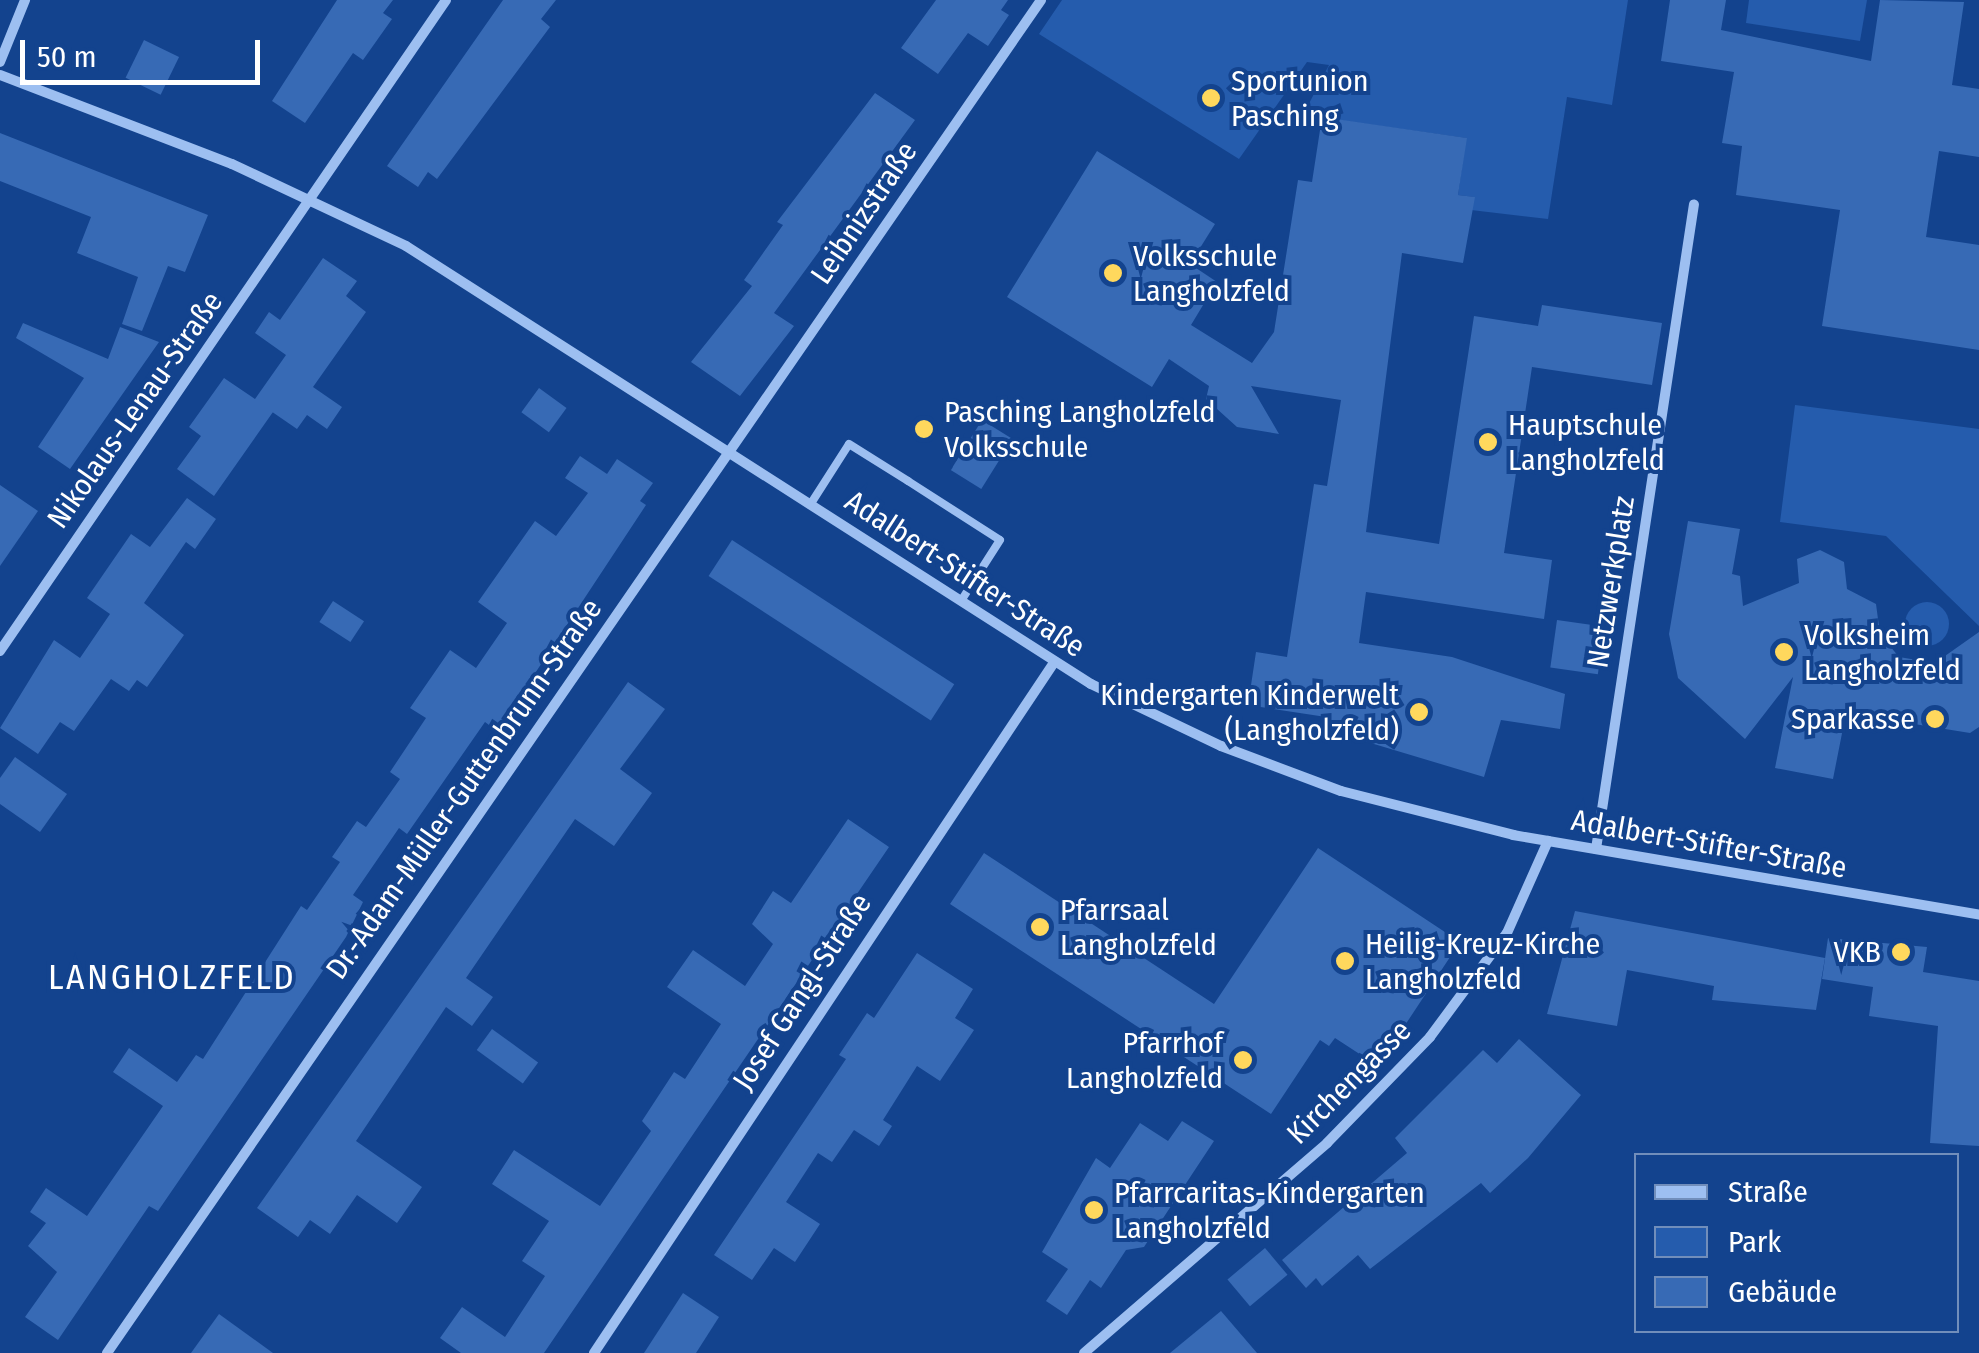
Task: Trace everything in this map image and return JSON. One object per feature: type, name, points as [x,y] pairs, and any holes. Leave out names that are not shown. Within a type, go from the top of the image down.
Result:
[{"type":"street","points":[[0,62],[25,0]]},
{"type":"street","name":"Nikolaus-Lenau-Straße","points":[[0,650],[446,0]]},
{"type":"street","name":"Leibnizstraße","points":[[728,452],[1041,0]]},
{"type":"street","name":"Adalbert-Stifter-Straße","points":[[0,75],[312,198],[497,299],[1055,662],[1282,770],[1548,841],[1979,915]]},
{"type":"street","name":"Netzwerkplatz","points":[[1596,849],[1694,204]]},
{"type":"street","name":"Dr.-Adam-Müller-Guttenbrunn-Straße","points":[[107,1353],[728,452]]},
{"type":"street","name":"Josef Gangl-Straße","points":[[594,1353],[1055,662]]},
{"type":"street","name":"Kirchengasse","points":[[1084,1353],[1326,1143],[1430,1037],[1507,933],[1548,841]]},
{"type":"lane","points":[[810,504],[849,444],[878,462],[1000,540],[961,600]]},
{"type":"green space","points":[[1062,0],[1628,0],[1612,105],[1567,97],[1548,219],[1471,210],[1474,197],[1458,195],[1466,138],[1303,115],[1329,65],[1307,62],[1239,159],[1039,34]]},
{"type":"green space","points":[[1749,0],[1867,0],[1860,41],[1746,23]]},
{"type":"green space","points":[[1795,405],[1979,429],[1979,626],[1886,536],[1780,522]]},
{"type":"green space","points":[[1927,602],[1943,608],[1949,624],[1943,640],[1927,646],[1911,640],[1905,624],[1911,608]]},
{"type":"building","points":[[337,0],[393,0],[383,13],[392,19],[363,60],[353,53],[305,123],[272,101]]},
{"type":"building","points":[[503,0],[556,0],[541,19],[550,27],[437,179],[428,172],[418,187],[387,166]]},
{"type":"building","points":[[936,0],[1008,0],[1001,10],[1009,15],[988,46],[968,33],[938,74],[901,48]]},
{"type":"building","points":[[1670,0],[1726,0],[1721,30],[1871,61],[1880,0],[1964,2],[1952,85],[1979,89],[1979,157],[1939,151],[1926,237],[1979,245],[1979,350],[1822,326],[1840,210],[1736,195],[1742,146],[1722,143],[1734,72],[1661,61]]},
{"type":"building","points":[[144,40],[179,57],[161,95],[126,78]]},
{"type":"building","points":[[875,93],[915,120],[774,313],[794,326],[740,396],[691,362],[752,286],[744,280],[783,225],[777,222]]},
{"type":"building","name":"Hauptschule Langholzfeld","points":[[1322,117],[1467,138],[1458,195],[1475,197],[1463,263],[1402,253],[1366,532],[1439,544],[1474,316],[1538,326],[1542,305],[1662,323],[1652,385],[1532,367],[1504,553],[1552,560],[1544,619],[1366,592],[1359,643],[1452,657],[1565,694],[1560,729],[1501,720],[1484,777],[1324,729],[1326,717],[1248,705],[1256,652],[1287,657],[1314,484],[1327,486],[1341,400],[1251,386],[1279,434],[1237,427],[1206,399],[1209,386],[1169,359],[1152,387],[1007,297],[1097,151],[1215,224],[1190,264],[1217,282],[1191,325],[1252,363],[1274,332],[1298,180],[1312,182]]},
{"type":"building","points":[[0,133],[208,215],[185,272],[168,266],[142,331],[122,324],[138,277],[77,253],[91,217],[0,181]]},
{"type":"building","points":[[323,258],[357,281],[346,296],[366,312],[313,387],[342,407],[327,429],[307,415],[297,429],[273,412],[214,496],[177,469],[201,436],[189,427],[224,378],[255,399],[286,355],[255,333],[269,312],[280,320]]},
{"type":"building","points":[[23,323],[108,359],[120,327],[159,342],[70,469],[38,447],[84,378],[16,338]]},
{"type":"building","points":[[539,388],[567,408],[549,432],[521,412]]},
{"type":"building","points":[[982,420],[1013,439],[981,489],[951,470]]},
{"type":"building","points":[[580,456],[607,474],[617,459],[653,483],[640,501],[646,505],[497,731],[485,722],[407,834],[399,828],[353,895],[363,902],[346,937],[158,1211],[149,1206],[58,1340],[25,1317],[57,1272],[28,1246],[46,1223],[30,1212],[46,1188],[87,1216],[163,1106],[113,1072],[129,1048],[177,1082],[196,1055],[203,1059],[301,906],[307,910],[340,862],[332,857],[357,821],[366,827],[400,779],[390,772],[426,718],[410,708],[450,650],[476,668],[507,623],[478,602],[535,521],[556,536],[588,493],[565,478]]},
{"type":"building","points":[[0,485],[38,511],[0,566]]},
{"type":"building","points":[[187,498],[216,519],[195,549],[186,542],[144,603],[184,635],[147,687],[137,680],[129,691],[111,679],[74,731],[60,722],[38,754],[0,728],[54,640],[80,658],[110,614],[87,598],[131,534],[150,547]]},
{"type":"building","name":"Volksheim Langholzfeld","points":[[1688,521],[1740,529],[1732,574],[1740,576],[1743,606],[1799,583],[1797,559],[1820,550],[1844,562],[1847,589],[1876,604],[1880,634],[1899,657],[1935,663],[1979,632],[1979,727],[1970,733],[1846,713],[1833,779],[1775,768],[1793,677],[1745,739],[1678,678],[1669,634]]},
{"type":"building","points":[[732,540],[954,684],[931,720],[709,576]]},
{"type":"building","points":[[333,601],[364,621],[350,642],[319,622]]},
{"type":"building","points":[[1557,620],[1605,627],[1598,674],[1550,668]]},
{"type":"building","points":[[628,682],[665,709],[620,769],[652,793],[614,846],[575,819],[466,978],[493,997],[472,1026],[446,1007],[356,1141],[422,1187],[397,1223],[357,1195],[330,1234],[310,1220],[298,1237],[257,1208]]},
{"type":"building","points":[[15,757],[67,794],[40,832],[0,804],[0,778]]},
{"type":"building","points":[[848,819],[889,847],[544,1353],[461,1353],[440,1338],[462,1307],[505,1337],[545,1276],[522,1261],[549,1221],[492,1184],[514,1150],[600,1206],[651,1131],[642,1121],[674,1072],[685,1079],[721,1024],[667,987],[693,950],[745,986],[773,944],[752,924],[773,891],[791,903]]},
{"type":"building","points":[[1318,848],[1460,942],[1378,1066],[1335,1038],[1329,1046],[1320,1040],[1271,1114],[950,904],[984,853],[1214,1004]]},
{"type":"building","points":[[1575,911],[1825,958],[1816,1010],[1712,1000],[1714,986],[1627,970],[1617,1026],[1547,1014]]},
{"type":"building","points":[[1828,938],[1927,947],[1923,972],[1979,981],[1979,1146],[1930,1143],[1938,1026],[1869,1016],[1873,987],[1822,979]]},
{"type":"building","points":[[917,953],[973,989],[955,1018],[974,1030],[940,1081],[917,1066],[883,1120],[892,1126],[879,1146],[854,1130],[832,1162],[818,1153],[786,1202],[820,1224],[795,1262],[774,1248],[752,1280],[714,1255],[846,1059],[839,1055],[867,1013],[874,1018]]},
{"type":"building","points":[[492,1029],[538,1063],[523,1084],[477,1050]]},
{"type":"building","points":[[1519,1039],[1581,1095],[1528,1158],[1490,1193],[1481,1183],[1370,1269],[1358,1255],[1322,1286],[1316,1278],[1306,1288],[1282,1260],[1407,1153],[1395,1138],[1483,1050],[1497,1063]]},
{"type":"building","points":[[1182,1121],[1214,1141],[1144,1247],[1126,1250],[1101,1288],[1090,1280],[1067,1315],[1046,1301],[1068,1269],[1042,1252],[1096,1158],[1110,1168],[1140,1123],[1168,1141]]},
{"type":"building","points":[[1265,1248],[1287,1275],[1250,1306],[1227,1279]]},
{"type":"building","points":[[683,1293],[719,1317],[696,1353],[644,1353]]},
{"type":"building","points":[[1221,1311],[1257,1353],[1170,1353]]},
{"type":"building","points":[[219,1314],[273,1353],[191,1353]]},
{"type":"place","name":"Sportunion Pasching","points":[[1211,98]]},
{"type":"place","name":"Volksschule Langholzfeld","points":[[1113,273]]},
{"type":"place","name":"Pasching Langholzfeld Volksschule","points":[[924,429]]},
{"type":"place","name":"Hauptschule Langholzfeld","points":[[1488,442]]},
{"type":"place","name":"Volksheim Langholzfeld","points":[[1784,652]]},
{"type":"place","name":"Kindergarten Kinderwelt (Langholzfeld)","points":[[1419,712]]},
{"type":"place","name":"Sparkasse","points":[[1935,719]]},
{"type":"place","name":"Pfarrsaal Langholzfeld","points":[[1040,927]]},
{"type":"place","name":"VKB","points":[[1901,952]]},
{"type":"place","name":"Heilig-Kreuz-Kirche Langholzfeld","points":[[1345,961]]},
{"type":"place","name":"Pfarrhof Langholzfeld","points":[[1243,1060]]},
{"type":"place","name":"Pfarrcaritas-Kindergarten Langholzfeld","points":[[1094,1210]]},
{"type":"district","name":"LANGHOLZFELD","points":[[172,977]]}]
